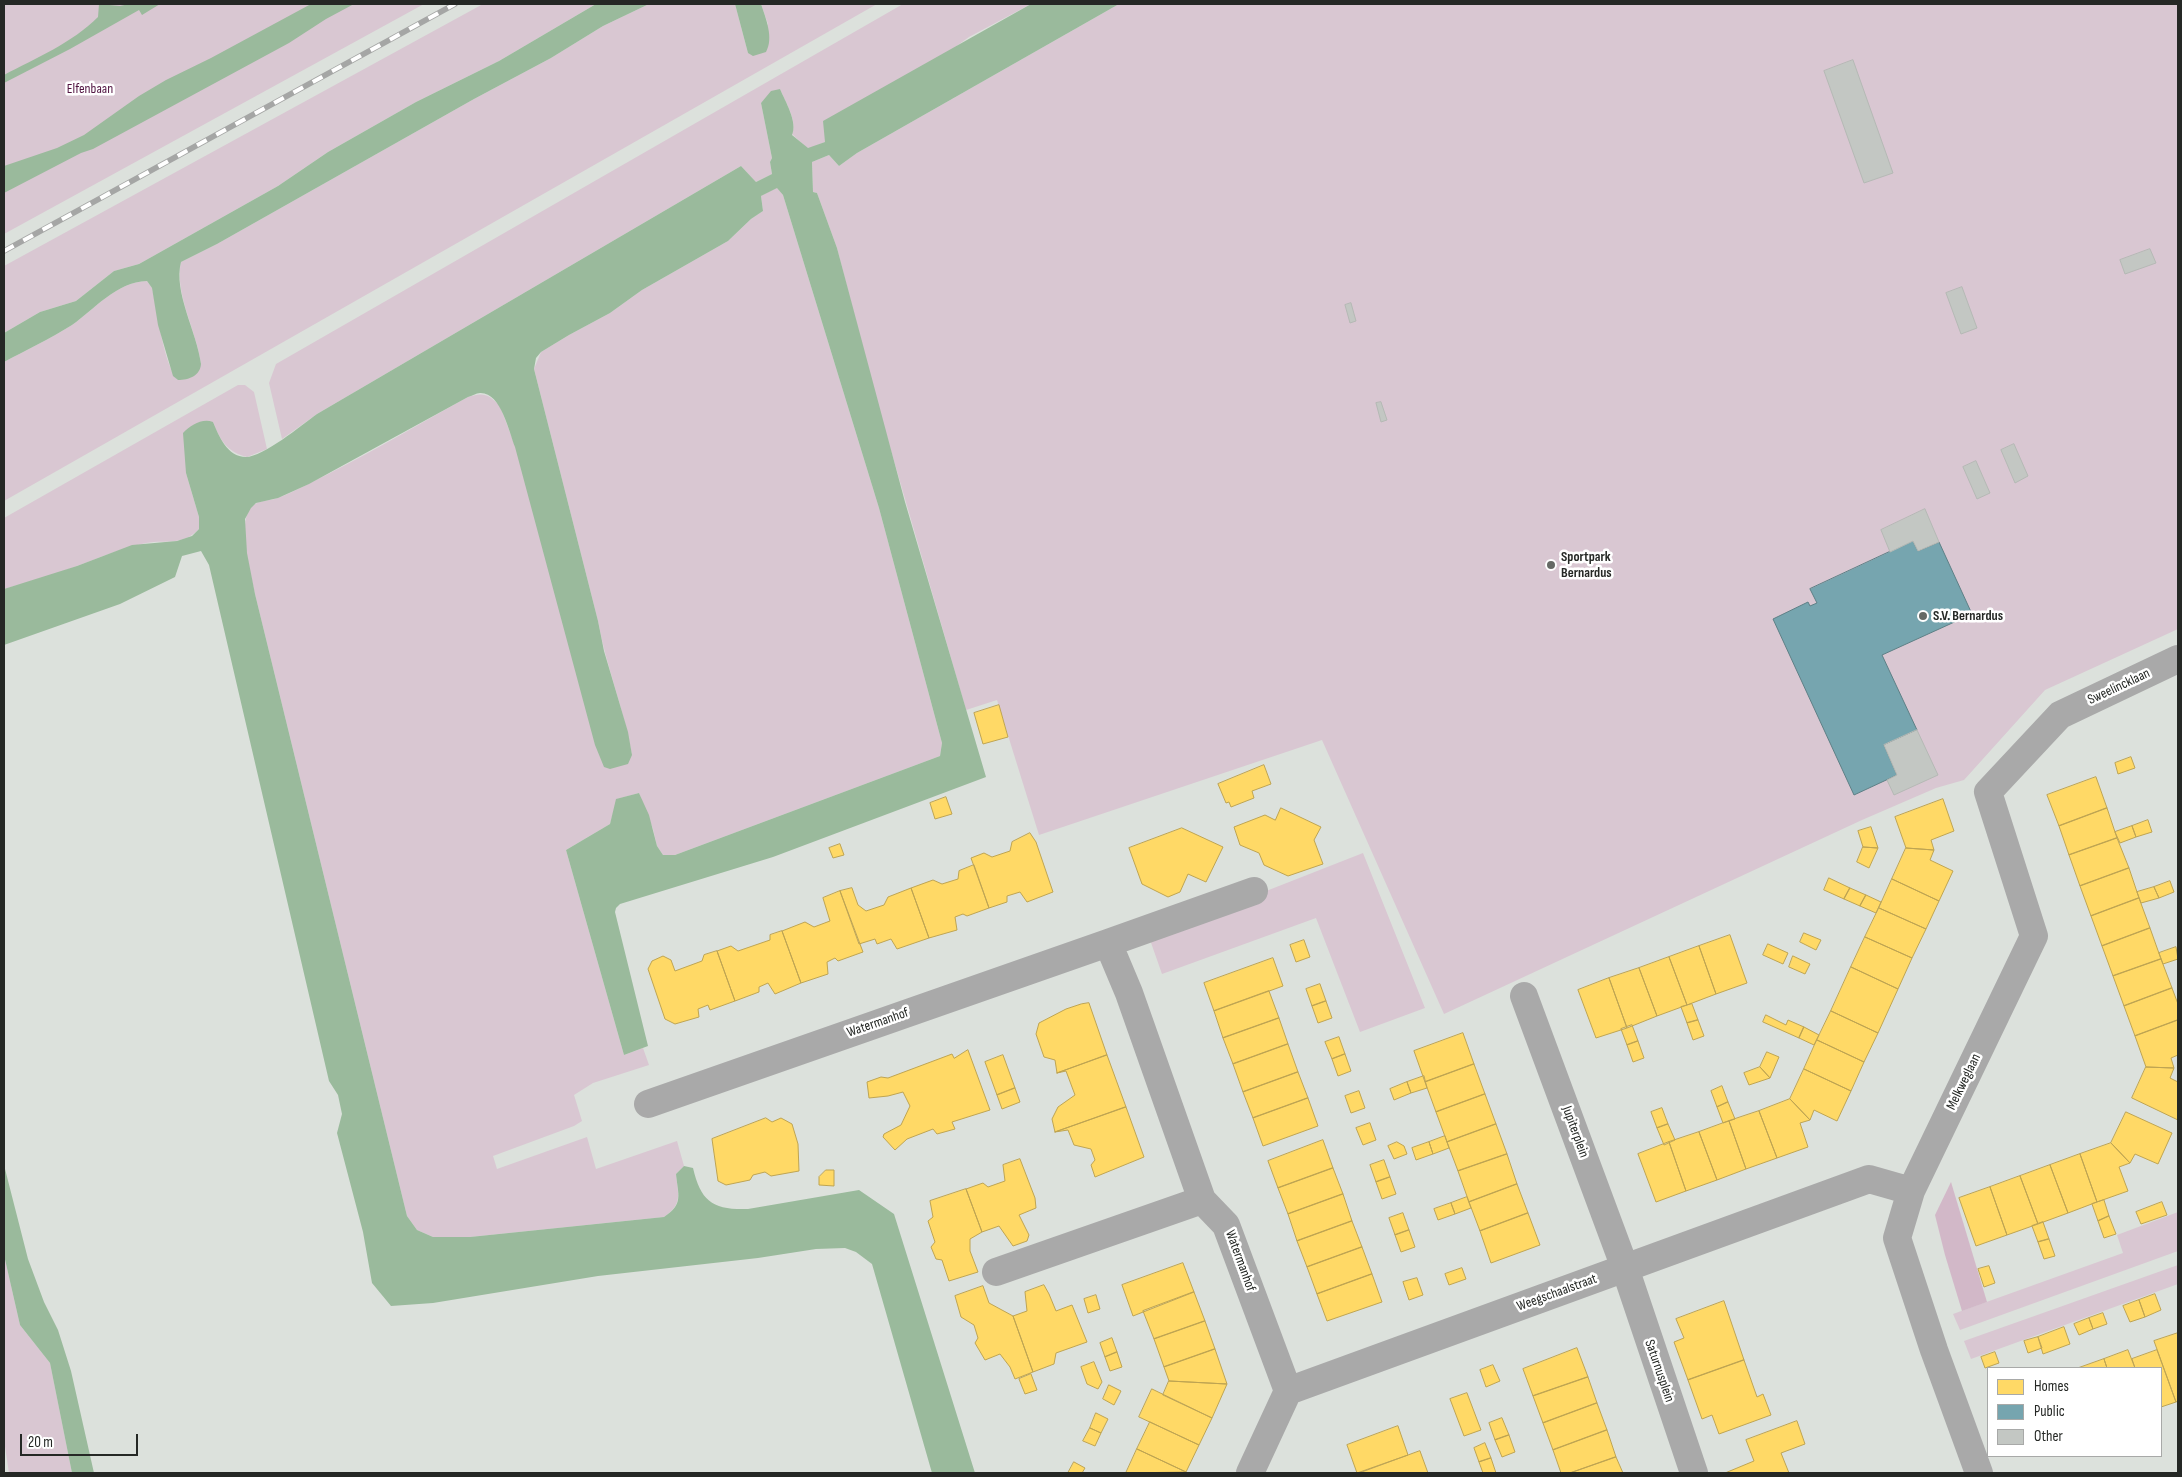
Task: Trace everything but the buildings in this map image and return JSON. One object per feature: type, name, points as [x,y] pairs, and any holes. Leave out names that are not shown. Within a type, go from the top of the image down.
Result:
[{"type":"street","name":"Sweelincklaan","points":[[2060,715],[2178,659]]},
{"type":"street","name":"Melkweglaan","points":[[1979,1473],[1934,1350],[1897,1238],[1911,1191],[2034,936],[1988,792],[2060,715]]},
{"type":"street","name":"Watermanhof","points":[[648,1104],[1254,891]]},
{"type":"street","name":"Watermanhof","points":[[1108,943],[1129,993],[1202,1200],[1226,1224],[1288,1391]]},
{"type":"street","name":"Jupiterplein","points":[[1524,996],[1625,1268]]},
{"type":"street","name":"Weegschaalstraat","points":[[1288,1391],[1869,1179],[1911,1191]]},
{"type":"street","points":[[996,1272],[1202,1200]]},
{"type":"street","name":"Saturnusplein","points":[[1625,1268],[1694,1473]]},
{"type":"street","points":[[1250,1473],[1288,1391]]},
{"type":"green space","name":"Elfenbaan","points":[[4,4],[424,4],[4,234]]},
{"type":"green space","points":[[483,4],[596,4],[499,61],[416,102],[328,152],[278,186],[139,264],[114,271],[76,301],[40,312],[4,333],[4,266]]},
{"type":"green space","points":[[649,4],[735,4],[748,53],[768,24],[761,4],[877,4],[4,501],[4,362],[72,325],[116,291],[125,286],[147,281],[152,288],[165,351],[173,373],[178,380],[201,364],[183,299],[180,274],[181,262],[217,244],[474,99],[551,58],[603,26]]},
{"type":"green space","points":[[903,4],[1031,4],[969,37],[825,142],[808,149],[792,134],[792,118],[780,89],[761,103],[772,158],[770,162],[772,174],[756,182],[741,166],[317,414],[282,439],[269,383],[276,364]]},
{"type":"green space","name":"Sportpark Bernardus","points":[[1119,4],[2178,4],[2178,629],[2045,690],[1964,780],[1936,788],[1862,820],[1444,1014],[1322,740],[1039,835],[997,700],[966,710],[877,402],[837,248],[817,193],[813,192],[812,162],[829,155],[839,166],[857,153]]},
{"type":"green space","points":[[777,187],[783,195],[879,508],[942,743],[940,756],[675,855],[663,855],[657,846],[653,829],[639,793],[617,799],[610,824],[566,850],[624,1055],[643,1048],[649,1065],[593,1083],[574,1095],[582,1121],[574,1126],[493,1156],[497,1169],[587,1137],[596,1169],[677,1141],[684,1166],[676,1174],[677,1203],[664,1217],[470,1237],[433,1237],[417,1230],[407,1216],[255,594],[246,550],[246,517],[250,509],[256,504],[285,495],[328,474],[468,397],[486,395],[500,406],[632,755],[534,369],[541,352],[610,313],[642,290],[728,241],[751,219],[763,211],[761,196]]},
{"type":"green space","points":[[238,385],[245,385],[254,392],[267,449],[247,457],[234,452],[222,440],[213,422],[186,473],[199,517],[199,529],[192,535],[179,541],[150,542],[134,546],[4,589],[4,518]]},
{"type":"green space","points":[[1363,853],[1425,1008],[1360,1032],[1316,918],[1162,974],[1149,937]]},
{"type":"green space","points":[[2178,1212],[2178,1251],[1960,1330],[1953,1314],[2123,1253],[2117,1235]]},
{"type":"green space","points":[[4,1255],[20,1325],[50,1363],[72,1473],[9,1473],[4,1440]]},
{"type":"green space","points":[[2178,1265],[2178,1284],[1971,1359],[1964,1341]]},
{"type":"shaded area","points":[[99,4],[120,6],[129,4],[160,4],[142,15],[139,10],[4,83],[4,75],[77,35],[88,26],[98,17]]},
{"type":"shaded area","points":[[311,4],[354,4],[326,19],[289,43],[93,149],[81,153],[4,193],[4,166],[57,148],[84,135],[139,96],[166,80]]},
{"type":"shaded area","points":[[596,4],[649,4],[603,26],[551,58],[474,99],[217,244],[181,262],[180,286],[201,364],[199,372],[193,377],[178,380],[173,376],[158,325],[152,288],[147,281],[125,286],[116,291],[72,325],[4,362],[4,333],[40,312],[76,301],[114,271],[139,264],[278,186],[328,152],[416,102],[499,61]]},
{"type":"shaded area","points":[[735,4],[761,4],[769,35],[766,52],[753,56],[748,53]]},
{"type":"shaded area","points":[[1031,4],[1119,4],[857,153],[839,166],[829,155],[812,162],[813,192],[817,193],[837,248],[905,502],[986,777],[773,857],[620,904],[615,912],[648,1046],[624,1055],[566,850],[610,824],[616,799],[639,793],[649,815],[657,846],[663,855],[675,855],[940,756],[942,743],[879,508],[783,195],[777,188],[761,196],[763,211],[751,219],[728,241],[642,290],[610,313],[541,352],[536,358],[534,369],[604,651],[628,732],[632,755],[628,764],[610,769],[604,767],[595,745],[515,447],[499,406],[487,394],[478,393],[468,397],[309,484],[278,498],[256,503],[245,519],[247,553],[255,594],[407,1216],[417,1230],[433,1237],[470,1237],[664,1217],[675,1208],[677,1203],[676,1174],[684,1166],[693,1168],[700,1189],[710,1202],[726,1208],[748,1209],[859,1190],[894,1214],[975,1473],[932,1473],[872,1264],[856,1252],[845,1248],[816,1249],[758,1258],[598,1276],[433,1303],[391,1306],[372,1283],[363,1232],[337,1133],[342,1114],[338,1095],[329,1081],[209,565],[201,551],[182,556],[175,577],[120,604],[4,645],[4,589],[77,566],[132,545],[177,541],[192,536],[199,529],[199,517],[186,473],[183,433],[193,425],[205,421],[213,422],[229,450],[239,456],[253,456],[282,440],[317,414],[741,166],[756,182],[772,174],[770,162],[772,158],[761,103],[771,91],[780,89],[792,118],[792,135],[808,148],[825,142],[823,121]]},
{"type":"shaded area","points":[[4,1165],[28,1259],[44,1302],[58,1330],[71,1371],[94,1473],[72,1473],[50,1363],[20,1325],[4,1255]]},
{"type":"shaded area","points":[[1951,1182],[1987,1302],[1962,1311],[1935,1215]]},
{"type":"railway","points":[[4,251],[455,4]]},
{"type":"place","name":"Sportpark Bernardus","points":[[1551,565]]},
{"type":"place","name":"S.V. Bernardus","points":[[1923,616]]}]
